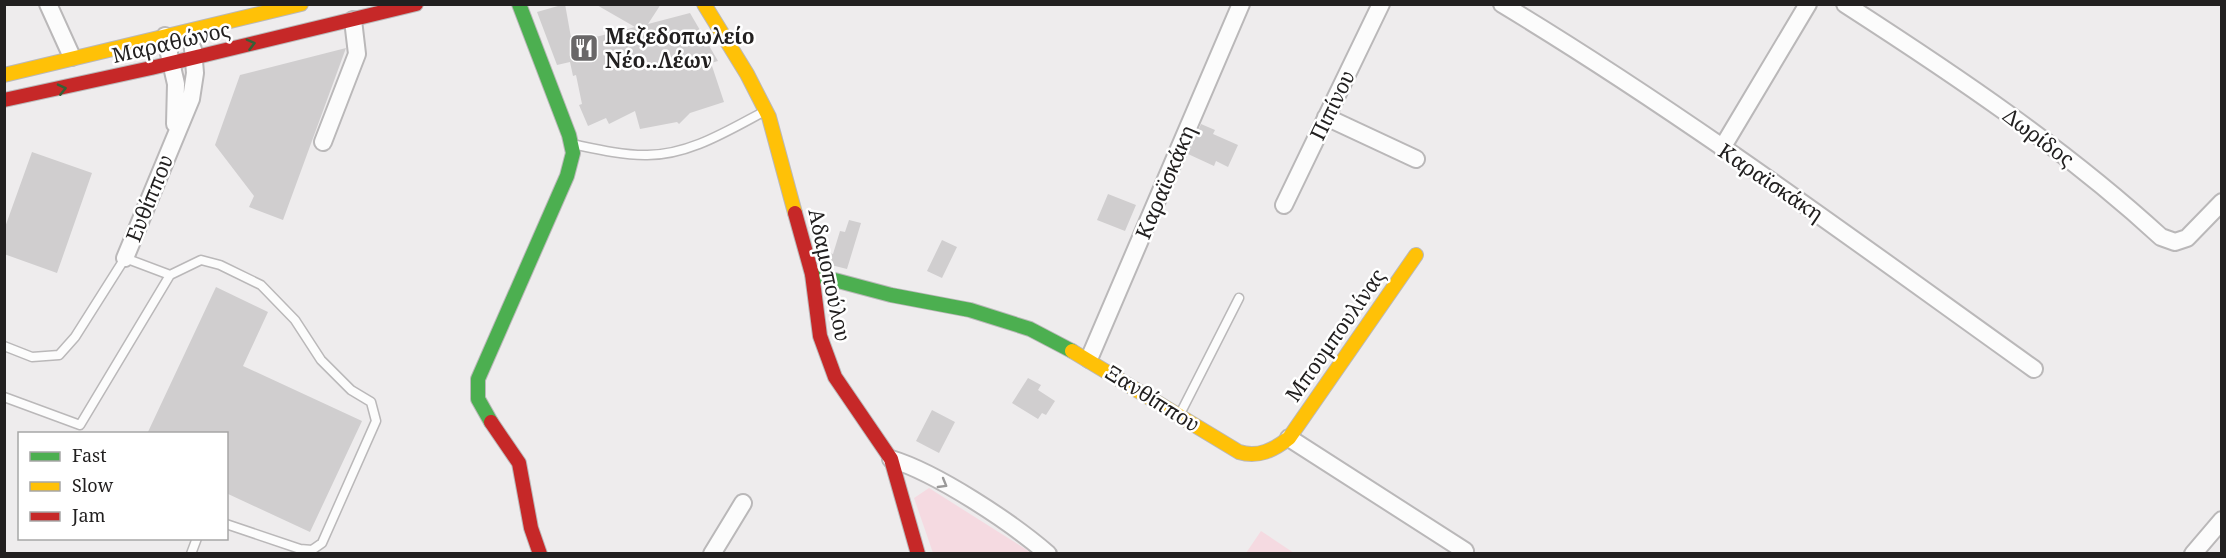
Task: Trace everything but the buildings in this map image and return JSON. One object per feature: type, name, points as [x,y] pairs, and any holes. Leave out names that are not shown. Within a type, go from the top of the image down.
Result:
[{"type":"street","points":[[48,4],[72,57]]},
{"type":"street","name":"Μαραθώνος","points":[[4,75],[301,4]]},
{"type":"street","name":"Μαραθώνος","points":[[4,100],[195,58],[416,4]]},
{"type":"street","points":[[519,4],[572,144],[572,160],[476,387],[482,410],[507,442],[518,462],[528,519],[540,554]]},
{"type":"street","name":"Αδαμοπούλου","points":[[704,4],[766,110],[812,274],[820,336],[829,363],[835,377],[891,459],[918,554]]},
{"type":"street","name":"Καραϊσκάκη","points":[[1089,358],[1241,4]]},
{"type":"street","name":"Πιπίνου","points":[[1284,205],[1381,4]]},
{"type":"street","name":"Καραϊσκάκη","points":[[1502,4],[1582,52],[1722,148],[2034,369]]},
{"type":"street","points":[[1722,148],[1808,4]]},
{"type":"street","name":"Δωρίδος","points":[[1845,4],[1960,78],[2051,144],[2161,237],[2175,242],[2187,238],[2222,202]]},
{"type":"street","points":[[323,142],[357,54],[353,20]]},
{"type":"street","name":"Ευθίππου","points":[[125,258],[192,93],[195,58],[188,31]]},
{"type":"street","name":"Ευθίππου","points":[[165,36],[177,93],[173,137]]},
{"type":"street","points":[[1326,117],[1416,159]]},
{"type":"street","name":"Μπουμπουλίνας","points":[[1289,438],[1416,255]]},
{"type":"street","name":"Ξανθίππου","points":[[812,274],[1009,321],[1050,338],[1089,358],[1245,455],[1258,455],[1282,445],[1289,438]]},
{"type":"street","points":[[1289,438],[1465,551]]},
{"type":"street","points":[[891,459],[907,464],[978,504],[1029,537],[1048,554]]},
{"type":"street","points":[[712,554],[743,503]]},
{"type":"street","points":[[2193,554],[2222,520]]},
{"type":"lane","points":[[572,144],[646,155],[682,150],[731,129],[766,110]]},
{"type":"lane","points":[[4,346],[32,357],[59,355],[75,337],[125,258],[170,275]]},
{"type":"lane","points":[[4,397],[80,425],[170,275],[201,260],[220,265],[261,285],[295,320],[321,360],[351,390],[371,402],[376,421],[322,543],[312,550],[300,549],[228,525]]},
{"type":"lane","points":[[1180,414],[1239,298]]},
{"type":"shaded area","points":[[929,488],[1032,553],[933,553],[914,498]]},
{"type":"shaded area","points":[[1261,531],[1294,553],[1246,553]]},
{"type":"traffic: fast","points":[[491,422],[478,399],[478,379],[567,176],[573,153],[569,135],[519,4]]},
{"type":"traffic: fast","points":[[812,274],[891,295],[970,310],[1030,329],[1072,351]]},
{"type":"traffic: slow","points":[[4,75],[301,4]]},
{"type":"traffic: slow","points":[[704,4],[747,74],[769,117],[795,213]]},
{"type":"traffic: slow","points":[[1072,351],[1239,452],[1246,454],[1266,452],[1289,438],[1416,255]]},
{"type":"traffic: jam","points":[[4,100],[151,68],[416,4]]},
{"type":"traffic: jam","points":[[795,213],[812,274],[820,336],[835,377],[891,459],[918,554]]},
{"type":"traffic: jam","points":[[491,422],[519,463],[531,528],[540,554]]},
{"type":"place","name":"Μεζεδοπωλείο Νέο..Λέων","points":[[584,48]]}]
